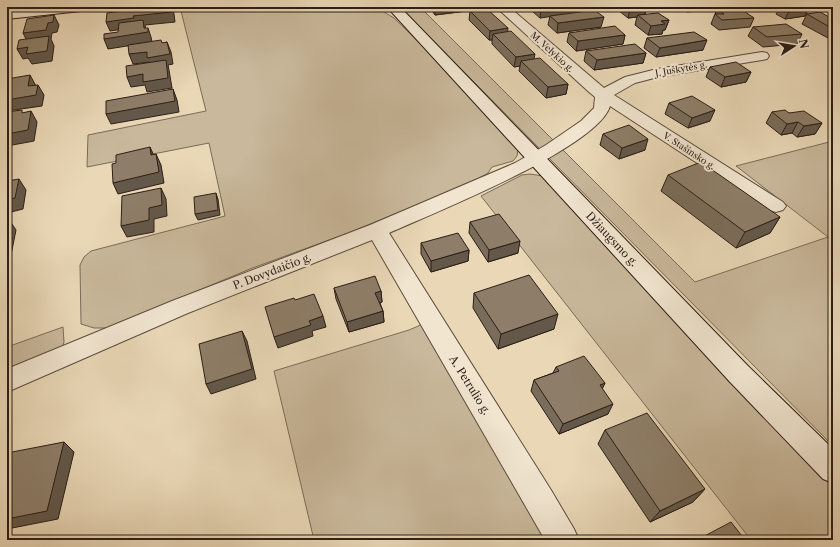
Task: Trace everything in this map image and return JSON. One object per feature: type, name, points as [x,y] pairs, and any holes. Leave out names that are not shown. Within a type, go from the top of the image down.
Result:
[{"type":"street","points":[[7,15],[81,7]]},
{"type":"street","name":"Džiaugsmo g.","points":[[393,7],[739,374],[833,469]]},
{"type":"street","name":"M. Velykio g.","points":[[502,7],[582,79],[603,95]]},
{"type":"street","name":"J. Juškytės g.","points":[[603,95],[630,80],[657,73],[762,56]]},
{"type":"street","name":"P. Dovydaičio g.","points":[[7,381],[180,307],[376,230],[537,159],[594,118],[602,109],[603,95]]},
{"type":"street","name":"V. Stašinsko g.","points":[[603,95],[776,206]]},
{"type":"street","name":"A. Petrulio g.","points":[[376,230],[448,351],[506,442],[563,540]]},
{"type":"shaded area","points":[[180,7],[376,7],[394,18],[430,53],[518,149],[517,156],[513,161],[492,167],[488,173],[471,183],[348,233],[250,269],[108,328],[94,328],[81,324],[80,265],[84,257],[91,251],[225,216],[209,143],[87,167],[88,135],[206,111]]},
{"type":"shaded area","points":[[400,7],[420,7],[695,282],[828,237],[736,166],[833,141],[833,446]]},
{"type":"shaded area","points":[[530,174],[543,176],[785,440],[833,487],[833,540],[751,540],[481,196],[522,175]]},
{"type":"shaded area","points":[[423,324],[547,540],[314,540],[274,371],[409,330]]},
{"type":"shaded area","points":[[63,327],[64,342],[62,349],[7,374],[7,347]]},
{"type":"building","points":[[151,7],[172,7],[172,12],[133,16],[134,18],[106,22],[107,13]]},
{"type":"building","points":[[628,7],[647,7],[630,9]]},
{"type":"building","points":[[738,7],[754,18],[722,20],[715,14],[724,14],[717,9]]},
{"type":"building","points":[[785,7],[807,7],[790,9]]},
{"type":"building","points":[[487,9],[508,28],[490,31],[470,11]]},
{"type":"building","points":[[594,10],[604,17],[558,23],[550,16]]},
{"type":"building","points":[[820,12],[829,17],[833,17],[833,29],[807,14]]},
{"type":"building","points":[[658,13],[669,20],[661,21],[665,24],[651,26],[638,15]]},
{"type":"building","points":[[54,15],[53,22],[48,23],[46,30],[23,33],[27,19]]},
{"type":"building","points":[[143,20],[144,28],[148,28],[148,32],[104,39],[104,34],[118,32],[119,23]]},
{"type":"building","points":[[786,24],[802,34],[767,37],[753,27]]},
{"type":"building","points":[[615,26],[625,35],[578,41],[569,33]]},
{"type":"building","points":[[511,31],[535,54],[516,57],[493,34]]},
{"type":"building","points":[[694,32],[707,40],[660,48],[647,38]]},
{"type":"building","points":[[49,36],[47,51],[26,54],[28,47],[17,49],[19,40]]},
{"type":"building","points":[[161,40],[162,43],[167,42],[170,54],[147,58],[147,52],[129,54],[128,45]]},
{"type":"building","points":[[635,44],[646,53],[597,60],[586,51]]},
{"type":"building","points":[[540,58],[568,84],[548,87],[521,61]]},
{"type":"building","points":[[166,60],[168,78],[143,82],[143,74],[127,77],[126,66]]},
{"type":"building","points":[[736,62],[751,72],[725,77],[710,67]]},
{"type":"building","points":[[30,75],[28,86],[38,85],[36,95],[7,100],[7,79]]},
{"type":"building","points":[[173,89],[175,101],[106,114],[106,101]]},
{"type":"building","points":[[692,96],[715,110],[692,118],[669,103]]},
{"type":"building","points":[[22,110],[22,113],[31,111],[28,130],[7,134],[7,112]]},
{"type":"building","points":[[785,110],[789,113],[804,111],[822,123],[804,126],[798,122],[787,124],[772,112]]},
{"type":"building","points":[[629,125],[648,139],[622,148],[603,134]]},
{"type":"building","points":[[150,147],[151,155],[156,154],[159,172],[113,183],[112,164],[116,163],[116,155]]},
{"type":"building","points":[[701,162],[780,217],[745,232],[668,175]]},
{"type":"building","points":[[19,179],[15,198],[7,200],[7,181]]},
{"type":"building","points":[[161,188],[162,205],[149,208],[149,220],[121,226],[122,196]]},
{"type":"building","points":[[216,193],[218,210],[195,214],[194,197]]},
{"type":"building","points":[[499,214],[520,241],[489,250],[470,222]]},
{"type":"building","points":[[458,233],[469,250],[431,261],[421,243]]},
{"type":"building","points":[[529,275],[558,314],[501,334],[474,293]]},
{"type":"building","points":[[375,276],[381,291],[375,293],[383,311],[347,322],[334,288]]},
{"type":"building","points":[[314,294],[323,316],[309,321],[311,325],[274,337],[265,307],[294,298],[295,300]]},
{"type":"building","points":[[242,331],[252,369],[206,384],[199,344]]},
{"type":"building","points":[[584,356],[605,383],[600,385],[613,404],[563,424],[534,380],[559,371],[556,367]]},
{"type":"building","points":[[647,413],[705,489],[660,511],[605,430]]},
{"type":"building","points":[[64,442],[47,511],[7,519],[7,453]]},
{"type":"building","points":[[731,522],[745,540],[697,540]]}]
